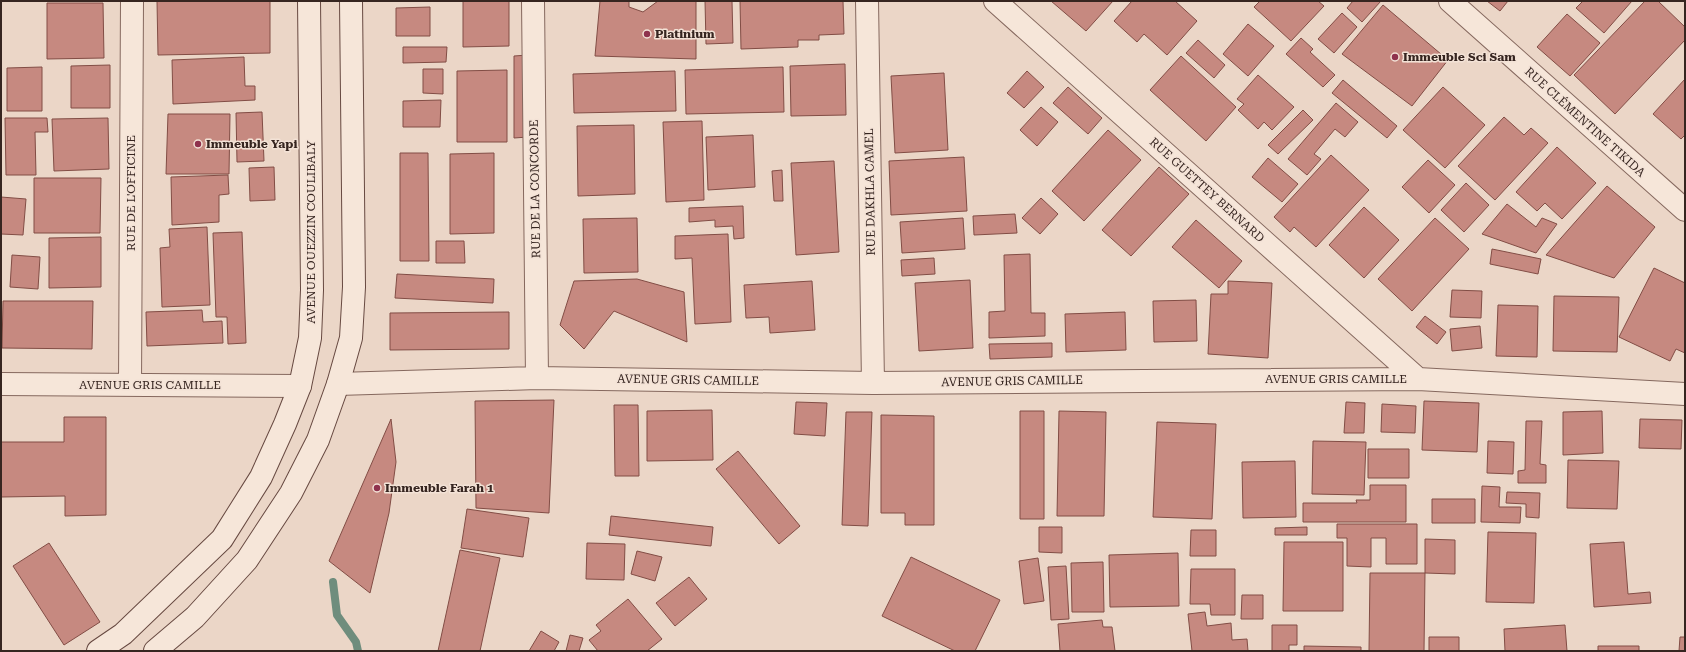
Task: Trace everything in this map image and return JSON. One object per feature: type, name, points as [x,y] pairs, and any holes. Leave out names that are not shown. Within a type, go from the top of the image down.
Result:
[{"type":"street","name":"RUE DE L'OFFICINE","points":[[130,385],[132,1]]},
{"type":"street","name":"AVENUE OUEZZIN COULIBALY","points":[[98,651],[123,634],[222,539],[261,477],[300,386],[310,338],[312,290],[309,1]]},
{"type":"street","points":[[155,651],[195,617],[247,560],[291,493],[318,440],[338,384],[351,338],[354,287],[351,1]]},
{"type":"street","points":[[533,9],[548,1]]},
{"type":"street","name":"RUE DAKHLA CAMEL","points":[[867,1],[873,383]]},
{"type":"street","name":"RUE GUETTEY BERNARD","points":[[996,1],[1418,379]]},
{"type":"street","name":"RUE CLÉMENTINE TIKIDA","points":[[1450,1],[1685,210]]},
{"type":"street","name":"RUE DE LA CONCORDE","points":[[533,9],[537,378]]},
{"type":"street","name":"AVENUE GRIS CAMILLE","points":[[338,384],[537,378],[873,383],[1418,379],[1685,394]]},
{"type":"street","name":"AVENUE GRIS CAMILLE","points":[[1,384],[300,386]]},
{"type":"building","points":[[157,1],[270,1],[270,53],[158,55]]},
{"type":"building","points":[[463,1],[509,1],[509,46],[463,47]]},
{"type":"building","name":"Platinium","points":[[600,1],[629,1],[629,7],[643,12],[658,1],[696,1],[696,59],[595,56]]},
{"type":"building","points":[[705,1],[732,1],[733,43],[706,44]]},
{"type":"building","points":[[740,1],[843,1],[844,34],[819,35],[819,40],[798,40],[798,47],[741,49]]},
{"type":"building","points":[[1051,1],[1113,1],[1086,31]]},
{"type":"building","points":[[1132,1],[1175,1],[1197,21],[1167,55],[1144,34],[1137,42],[1114,21]]},
{"type":"building","points":[[1260,1],[1318,1],[1324,6],[1291,41],[1254,7]]},
{"type":"building","points":[[1353,1],[1381,1],[1362,22],[1347,8]]},
{"type":"building","points":[[1487,1],[1508,1],[1500,11]]},
{"type":"building","points":[[1583,1],[1632,1],[1604,33],[1576,8]]},
{"type":"building","points":[[1645,1],[1658,1],[1685,27],[1685,40],[1615,114],[1574,75]]},
{"type":"building","points":[[47,3],[103,3],[104,58],[47,59]]},
{"type":"building","name":"Immeuble Sci Sam","points":[[1383,5],[1448,60],[1412,106],[1342,54]]},
{"type":"building","points":[[430,7],[430,36],[396,36],[396,8]]},
{"type":"building","points":[[1342,13],[1357,27],[1334,53],[1318,39]]},
{"type":"building","points":[[1567,14],[1600,43],[1570,76],[1537,47]]},
{"type":"building","points":[[1248,24],[1274,46],[1248,76],[1223,54]]},
{"type":"building","points":[[1301,38],[1313,49],[1310,52],[1335,75],[1323,87],[1286,54]]},
{"type":"building","points":[[1198,40],[1225,65],[1214,78],[1186,53]]},
{"type":"building","points":[[403,47],[447,47],[446,62],[403,63]]},
{"type":"building","points":[[528,55],[528,137],[514,138],[514,56]]},
{"type":"building","points":[[1181,56],[1236,107],[1206,141],[1150,90]]},
{"type":"building","points":[[244,57],[245,86],[255,86],[255,100],[173,104],[172,60]]},
{"type":"building","points":[[845,64],[846,115],[791,116],[790,66]]},
{"type":"building","points":[[110,65],[110,108],[71,108],[71,66]]},
{"type":"building","points":[[42,67],[42,111],[7,111],[7,68]]},
{"type":"building","points":[[783,67],[784,112],[686,114],[685,70]]},
{"type":"building","points":[[423,69],[443,69],[443,94],[423,93]]},
{"type":"building","points":[[507,70],[507,142],[457,142],[457,71]]},
{"type":"building","points":[[675,71],[676,111],[574,113],[573,74]]},
{"type":"building","points":[[1027,71],[1044,87],[1024,108],[1007,93]]},
{"type":"building","points":[[944,73],[948,150],[895,153],[891,76]]},
{"type":"building","points":[[1258,75],[1294,107],[1272,130],[1264,122],[1258,129],[1238,110],[1244,104],[1237,99]]},
{"type":"building","points":[[1685,79],[1685,135],[1681,139],[1653,114]]},
{"type":"building","points":[[1343,80],[1397,126],[1387,138],[1332,93]]},
{"type":"building","points":[[1068,87],[1102,118],[1088,134],[1053,103]]},
{"type":"building","points":[[1443,87],[1485,125],[1445,168],[1403,130]]},
{"type":"building","points":[[441,100],[440,127],[403,127],[403,101]]},
{"type":"building","points":[[1336,103],[1358,122],[1345,137],[1335,129],[1314,154],[1321,159],[1307,175],[1288,159]]},
{"type":"building","points":[[1041,107],[1058,122],[1037,146],[1020,130]]},
{"type":"building","points":[[1303,110],[1313,120],[1278,154],[1268,145]]},
{"type":"building","points":[[262,112],[264,161],[237,162],[236,113]]},
{"type":"building","name":"Immeuble Yapi","points":[[168,114],[230,114],[229,174],[166,174]]},
{"type":"building","points":[[1504,117],[1524,135],[1531,128],[1548,143],[1495,200],[1458,166]]},
{"type":"building","points":[[5,118],[47,118],[48,132],[35,132],[36,175],[6,175]]},
{"type":"building","points":[[108,118],[109,169],[54,171],[52,119]]},
{"type":"building","points":[[702,121],[704,200],[666,202],[663,122]]},
{"type":"building","points":[[634,125],[635,194],[578,196],[577,126]]},
{"type":"building","points":[[1108,130],[1141,160],[1084,221],[1052,191]]},
{"type":"building","points":[[753,135],[755,187],[708,190],[706,137]]},
{"type":"building","points":[[1557,147],[1596,183],[1562,219],[1545,203],[1537,211],[1516,192]]},
{"type":"building","points":[[400,153],[428,153],[429,261],[400,261]]},
{"type":"building","points":[[494,153],[494,233],[450,234],[450,154]]},
{"type":"building","points":[[1331,155],[1369,190],[1316,247],[1294,227],[1290,232],[1274,217]]},
{"type":"building","points":[[964,157],[967,211],[891,215],[889,161]]},
{"type":"building","points":[[1268,158],[1298,184],[1282,202],[1252,177]]},
{"type":"building","points":[[1428,160],[1455,185],[1429,213],[1402,187]]},
{"type":"building","points":[[834,161],[839,252],[796,255],[791,163]]},
{"type":"building","points":[[274,167],[275,200],[250,201],[249,168]]},
{"type":"building","points":[[1159,167],[1189,194],[1131,256],[1102,230]]},
{"type":"building","points":[[782,170],[783,201],[774,201],[772,171]]},
{"type":"building","points":[[228,175],[229,194],[219,195],[219,222],[172,225],[171,177]]},
{"type":"building","points":[[34,178],[101,178],[100,233],[34,233]]},
{"type":"building","points":[[1466,183],[1489,205],[1464,232],[1441,210]]},
{"type":"building","points":[[1607,186],[1655,227],[1614,278],[1546,255]]},
{"type":"building","points":[[1,197],[26,199],[23,235],[1,234]]},
{"type":"building","points":[[1041,198],[1058,214],[1040,234],[1022,218]]},
{"type":"building","points":[[1507,204],[1536,227],[1542,218],[1557,224],[1536,253],[1482,234]]},
{"type":"building","points":[[743,206],[744,238],[734,239],[733,226],[715,227],[715,220],[689,222],[689,208]]},
{"type":"building","points":[[1364,207],[1399,240],[1364,278],[1329,245]]},
{"type":"building","points":[[1015,214],[1017,233],[974,235],[973,216]]},
{"type":"building","points":[[637,218],[638,272],[584,273],[583,219]]},
{"type":"building","points":[[963,218],[965,249],[902,253],[900,222]]},
{"type":"building","points":[[1435,218],[1469,249],[1412,311],[1378,279]]},
{"type":"building","points":[[1196,220],[1242,261],[1219,288],[1172,247]]},
{"type":"building","points":[[207,227],[210,305],[162,307],[160,248],[170,247],[169,229]]},
{"type":"building","points":[[242,232],[246,343],[228,344],[227,317],[216,317],[213,233]]},
{"type":"building","points":[[728,234],[731,322],[695,324],[692,258],[675,259],[675,236]]},
{"type":"building","points":[[101,237],[101,287],[49,288],[49,238]]},
{"type":"building","points":[[436,241],[464,241],[465,263],[436,263]]},
{"type":"building","points":[[1492,249],[1541,259],[1538,274],[1490,264]]},
{"type":"building","points":[[1030,254],[1031,313],[1045,313],[1045,336],[989,338],[989,312],[1005,311],[1004,255]]},
{"type":"building","points":[[12,255],[40,257],[38,289],[10,287]]},
{"type":"building","points":[[934,258],[935,274],[902,276],[901,260]]},
{"type":"building","points":[[1654,268],[1685,283],[1685,353],[1676,349],[1670,361],[1619,337]]},
{"type":"building","points":[[397,274],[494,279],[493,303],[395,298]]},
{"type":"building","points":[[637,279],[684,292],[687,342],[614,311],[584,349],[560,325],[574,281]]},
{"type":"building","points":[[970,280],[973,348],[919,351],[915,283]]},
{"type":"building","points":[[812,281],[815,330],[770,333],[769,317],[746,318],[744,285]]},
{"type":"building","points":[[1228,281],[1272,283],[1268,358],[1208,354],[1211,294],[1228,294]]},
{"type":"building","points":[[1452,290],[1482,291],[1481,318],[1450,317]]},
{"type":"building","points":[[1554,296],[1619,297],[1617,352],[1553,351]]},
{"type":"building","points":[[1196,300],[1197,341],[1154,342],[1153,301]]},
{"type":"building","points":[[3,301],[93,301],[92,349],[2,348]]},
{"type":"building","points":[[1498,305],[1538,306],[1537,357],[1496,356]]},
{"type":"building","points":[[202,310],[203,322],[222,321],[223,343],[147,346],[146,312]]},
{"type":"building","points":[[509,312],[509,349],[390,350],[390,313]]},
{"type":"building","points":[[1125,312],[1126,350],[1066,352],[1065,314]]},
{"type":"building","points":[[1425,316],[1446,332],[1437,344],[1416,327]]},
{"type":"building","points":[[1480,326],[1482,348],[1452,351],[1450,329]]},
{"type":"building","points":[[1052,343],[1052,357],[990,359],[989,344]]},
{"type":"building","points":[[554,400],[549,513],[476,508],[475,401]]},
{"type":"building","points":[[1424,401],[1479,403],[1477,452],[1422,450]]},
{"type":"building","points":[[796,402],[827,403],[825,436],[794,434]]},
{"type":"building","points":[[1346,402],[1365,403],[1364,433],[1344,433]]},
{"type":"building","points":[[1382,404],[1416,406],[1415,433],[1381,432]]},
{"type":"building","points":[[614,405],[638,405],[639,476],[615,476]]},
{"type":"building","points":[[712,410],[713,460],[647,461],[647,411]]},
{"type":"building","points":[[1020,411],[1044,411],[1044,519],[1020,519]]},
{"type":"building","points":[[1059,411],[1106,412],[1104,516],[1057,516]]},
{"type":"building","points":[[1602,411],[1603,453],[1563,455],[1563,412]]},
{"type":"building","points":[[846,412],[872,412],[868,526],[842,525]]},
{"type":"building","points":[[881,415],[934,416],[934,525],[905,525],[905,513],[881,513]]},
{"type":"building","points":[[64,417],[106,417],[106,515],[65,516],[65,496],[1,497],[1,442],[64,442]]},
{"type":"building","name":"Immeuble Farah 1","points":[[391,419],[396,462],[389,513],[370,593],[329,561]]},
{"type":"building","points":[[1640,419],[1682,420],[1681,449],[1639,448]]},
{"type":"building","points":[[1526,421],[1542,421],[1540,464],[1546,465],[1546,483],[1518,483],[1518,471],[1525,470]]},
{"type":"building","points":[[1157,422],[1216,424],[1212,519],[1153,517]]},
{"type":"building","points":[[1313,441],[1366,442],[1364,495],[1312,494]]},
{"type":"building","points":[[1488,441],[1514,442],[1513,474],[1487,473]]},
{"type":"building","points":[[1368,449],[1409,449],[1409,478],[1368,478]]},
{"type":"building","points":[[738,451],[800,526],[779,544],[716,469]]},
{"type":"building","points":[[1568,460],[1619,461],[1617,509],[1567,508]]},
{"type":"building","points":[[1295,461],[1296,517],[1243,518],[1242,462]]},
{"type":"building","points":[[1370,485],[1406,485],[1406,522],[1303,522],[1303,503],[1357,503],[1356,500],[1370,500]]},
{"type":"building","points":[[1482,486],[1500,487],[1499,507],[1521,507],[1520,523],[1481,522]]},
{"type":"building","points":[[1507,492],[1540,493],[1539,518],[1526,517],[1526,504],[1506,503]]},
{"type":"building","points":[[1432,499],[1475,499],[1475,523],[1432,523]]},
{"type":"building","points":[[467,509],[529,518],[523,557],[461,548]]},
{"type":"building","points":[[611,516],[713,527],[711,546],[609,535]]},
{"type":"building","points":[[1337,524],[1417,524],[1417,564],[1386,564],[1386,538],[1371,538],[1371,567],[1347,566],[1347,538],[1337,538]]},
{"type":"building","points":[[1039,527],[1062,527],[1062,553],[1039,552]]},
{"type":"building","points":[[1307,527],[1307,535],[1275,535],[1275,528]]},
{"type":"building","points":[[1191,530],[1216,530],[1216,556],[1190,556]]},
{"type":"building","points":[[1488,532],[1536,533],[1534,603],[1486,602]]},
{"type":"building","points":[[1425,539],[1455,540],[1455,574],[1425,573]]},
{"type":"building","points":[[1284,542],[1343,542],[1343,611],[1283,611]]},
{"type":"building","points":[[1624,542],[1628,594],[1650,592],[1651,603],[1594,607],[1590,544]]},
{"type":"building","points":[[49,543],[100,622],[64,645],[13,566]]},
{"type":"building","points":[[587,543],[625,544],[624,580],[586,579]]},
{"type":"building","points":[[460,550],[500,558],[480,651],[438,651]]},
{"type":"building","points":[[637,551],[662,557],[655,581],[631,574]]},
{"type":"building","points":[[1178,553],[1179,606],[1110,607],[1109,555]]},
{"type":"building","points":[[911,557],[1000,600],[975,651],[955,651],[882,616]]},
{"type":"building","points":[[1038,558],[1044,601],[1024,604],[1019,561]]},
{"type":"building","points":[[1103,562],[1104,612],[1072,612],[1071,563]]},
{"type":"building","points":[[1066,566],[1069,619],[1051,620],[1048,567]]},
{"type":"building","points":[[1191,569],[1235,569],[1235,615],[1211,615],[1210,604],[1190,604]]},
{"type":"building","points":[[1370,573],[1425,573],[1424,651],[1369,651]]},
{"type":"building","points":[[689,577],[707,599],[675,626],[656,603]]},
{"type":"building","points":[[1242,595],[1263,595],[1263,619],[1241,619]]},
{"type":"building","points":[[628,599],[662,639],[647,651],[598,651],[589,640],[601,631],[596,625]]},
{"type":"building","points":[[1205,612],[1207,626],[1231,623],[1232,640],[1247,639],[1248,651],[1192,651],[1188,614]]},
{"type":"building","points":[[1102,620],[1103,627],[1112,627],[1115,651],[1060,651],[1058,624]]},
{"type":"building","points":[[1272,625],[1297,625],[1297,645],[1289,645],[1289,651],[1272,651]]},
{"type":"building","points":[[1565,625],[1567,651],[1505,651],[1504,629]]},
{"type":"building","points":[[541,631],[559,642],[554,651],[529,651]]},
{"type":"building","points":[[570,635],[583,638],[579,651],[566,651]]},
{"type":"building","points":[[1429,637],[1459,637],[1459,651],[1429,651]]},
{"type":"building","points":[[1680,637],[1685,637],[1685,651],[1679,651]]},
{"type":"building","points":[[1304,646],[1361,647],[1361,651],[1304,651]]},
{"type":"building","points":[[1598,646],[1639,646],[1639,651],[1598,651]]},
{"type":"waterway","points":[[333,582],[337,615],[356,642],[358,651]]},
{"type":"place","name":"Platinium","points":[[647,34]]},
{"type":"place","name":"Immeuble Sci Sam","points":[[1395,57]]},
{"type":"place","name":"Immeuble Yapi","points":[[198,144]]},
{"type":"place","name":"Immeuble Farah 1","points":[[377,488]]}]
